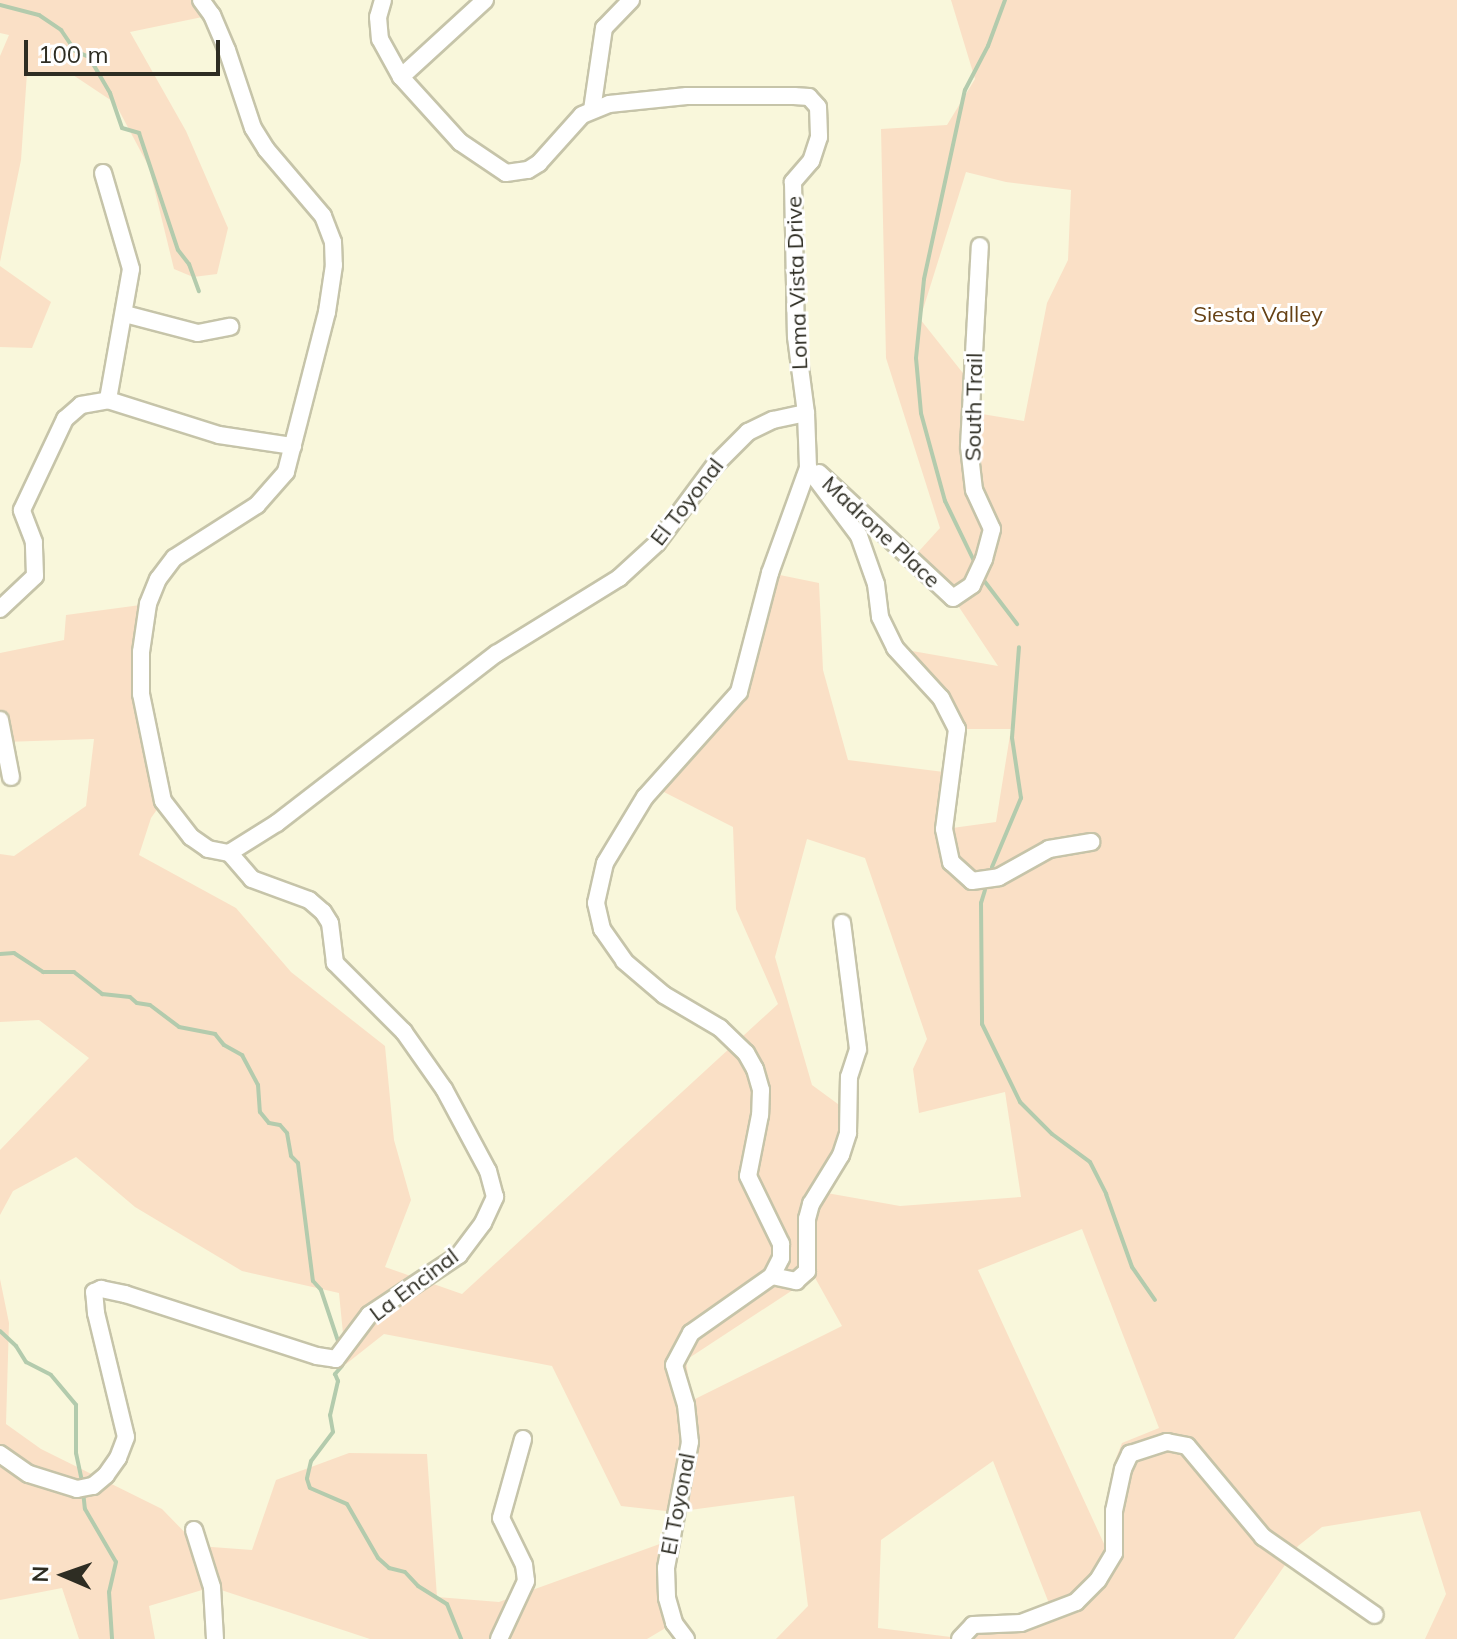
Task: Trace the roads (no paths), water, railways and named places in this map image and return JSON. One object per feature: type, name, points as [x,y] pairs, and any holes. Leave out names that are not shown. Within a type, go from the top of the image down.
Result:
[{"type":"street","points":[[201,0],[212,15],[227,50],[253,128],[266,149],[323,216],[333,242],[327,312],[286,472],[257,505],[174,558],[158,579],[145,619],[141,694],[163,801],[191,837],[208,849],[229,853]]},
{"type":"street","name":"Loma Vista Drive","points":[[383,0],[378,17],[380,39],[401,77],[460,142],[506,173],[528,170],[539,163],[572,124],[592,110],[609,104],[687,96],[809,97],[818,107],[819,137],[811,161],[793,182],[796,337],[806,413]]},
{"type":"street","points":[[401,77],[485,0]]},
{"type":"street","points":[[592,110],[604,28],[631,0]]},
{"type":"street","points":[[103,173],[131,269],[108,400]]},
{"type":"street","name":"South Trail","points":[[953,598],[972,585],[992,529],[974,490],[969,446],[980,246]]},
{"type":"street","points":[[125,314],[198,333],[230,327]]},
{"type":"street","points":[[0,609],[35,576],[34,542],[22,510],[65,419],[81,405],[108,400],[219,435],[293,446]]},
{"type":"street","points":[[806,413],[808,468],[770,573],[739,692],[645,797],[605,863],[596,903],[602,929],[624,961],[664,995],[720,1028],[746,1053],[755,1069],[761,1090],[760,1115],[748,1176],[781,1244],[781,1258],[772,1276],[796,1281],[807,1271],[807,1219],[811,1204],[841,1155],[848,1133],[849,1077],[858,1049],[842,923]]},
{"type":"street","name":"El Toyonal","points":[[229,853],[277,823],[496,654],[619,578],[657,543],[715,465],[748,432],[773,420],[806,413]]},
{"type":"street","points":[[808,468],[859,536],[876,584],[880,617],[895,648],[941,698],[957,729],[944,829],[951,862],[972,881],[999,877],[1049,849],[1091,842]]},
{"type":"street","name":"Madrone Place","points":[[808,468],[824,475],[910,561],[953,598]]},
{"type":"street","points":[[0,720],[11,777]]},
{"type":"street","name":"La Encinal","points":[[0,1454],[29,1474],[77,1489],[93,1486],[118,1458],[126,1437],[94,1292],[101,1289],[125,1294],[317,1356],[336,1359],[369,1315],[459,1255],[483,1223],[495,1197],[488,1171],[444,1089],[404,1032],[335,963],[330,923],[323,912],[309,900],[252,879],[229,853]]},
{"type":"street","name":"El Toyonal","points":[[686,1639],[674,1623],[667,1598],[668,1541],[690,1442],[686,1405],[674,1365],[691,1333],[772,1276]]},
{"type":"street","points":[[499,1639],[526,1581],[524,1565],[501,1518],[523,1439]]},
{"type":"street","points":[[960,1639],[973,1625],[1021,1623],[1076,1602],[1098,1580],[1114,1553],[1114,1511],[1123,1469],[1130,1454],[1167,1442],[1187,1446],[1263,1537],[1375,1615]]},
{"type":"street","points":[[194,1530],[212,1587],[215,1639]]},
{"type":"waterway","points":[[975,563],[945,501],[921,413],[916,358],[924,279],[965,90],[988,46],[1005,0]]},
{"type":"waterway","points":[[0,5],[39,15],[61,30],[75,51],[89,57],[110,93],[122,128],[139,133],[178,250],[189,264],[199,291]]},
{"type":"waterway","points":[[982,578],[1017,624]]},
{"type":"waterway","points":[[992,867],[1021,798],[1012,738],[1019,647]]},
{"type":"waterway","points":[[985,890],[981,903],[982,1024],[1020,1102],[1052,1134],[1090,1162],[1106,1194],[1132,1267],[1155,1300]]},
{"type":"waterway","points":[[0,954],[14,953],[43,972],[74,972],[102,994],[130,997],[137,1003],[150,1005],[179,1027],[215,1034],[224,1045],[242,1055],[258,1085],[260,1112],[269,1123],[280,1125],[287,1133],[291,1156],[298,1163],[313,1281],[321,1290],[338,1341]]},
{"type":"waterway","points":[[0,1331],[16,1346],[26,1362],[51,1375],[76,1405],[76,1453],[82,1482]]},
{"type":"waterway","points":[[342,1366],[335,1374],[338,1381],[330,1415],[333,1432],[311,1461],[307,1479],[310,1488],[347,1504],[378,1558],[389,1568],[405,1572],[418,1586],[447,1604],[461,1639]]},
{"type":"waterway","points":[[83,1491],[85,1509],[116,1562],[109,1592],[112,1639]]},
{"type":"park label","name":"Siesta Valley","points":[[1258,315]]}]
